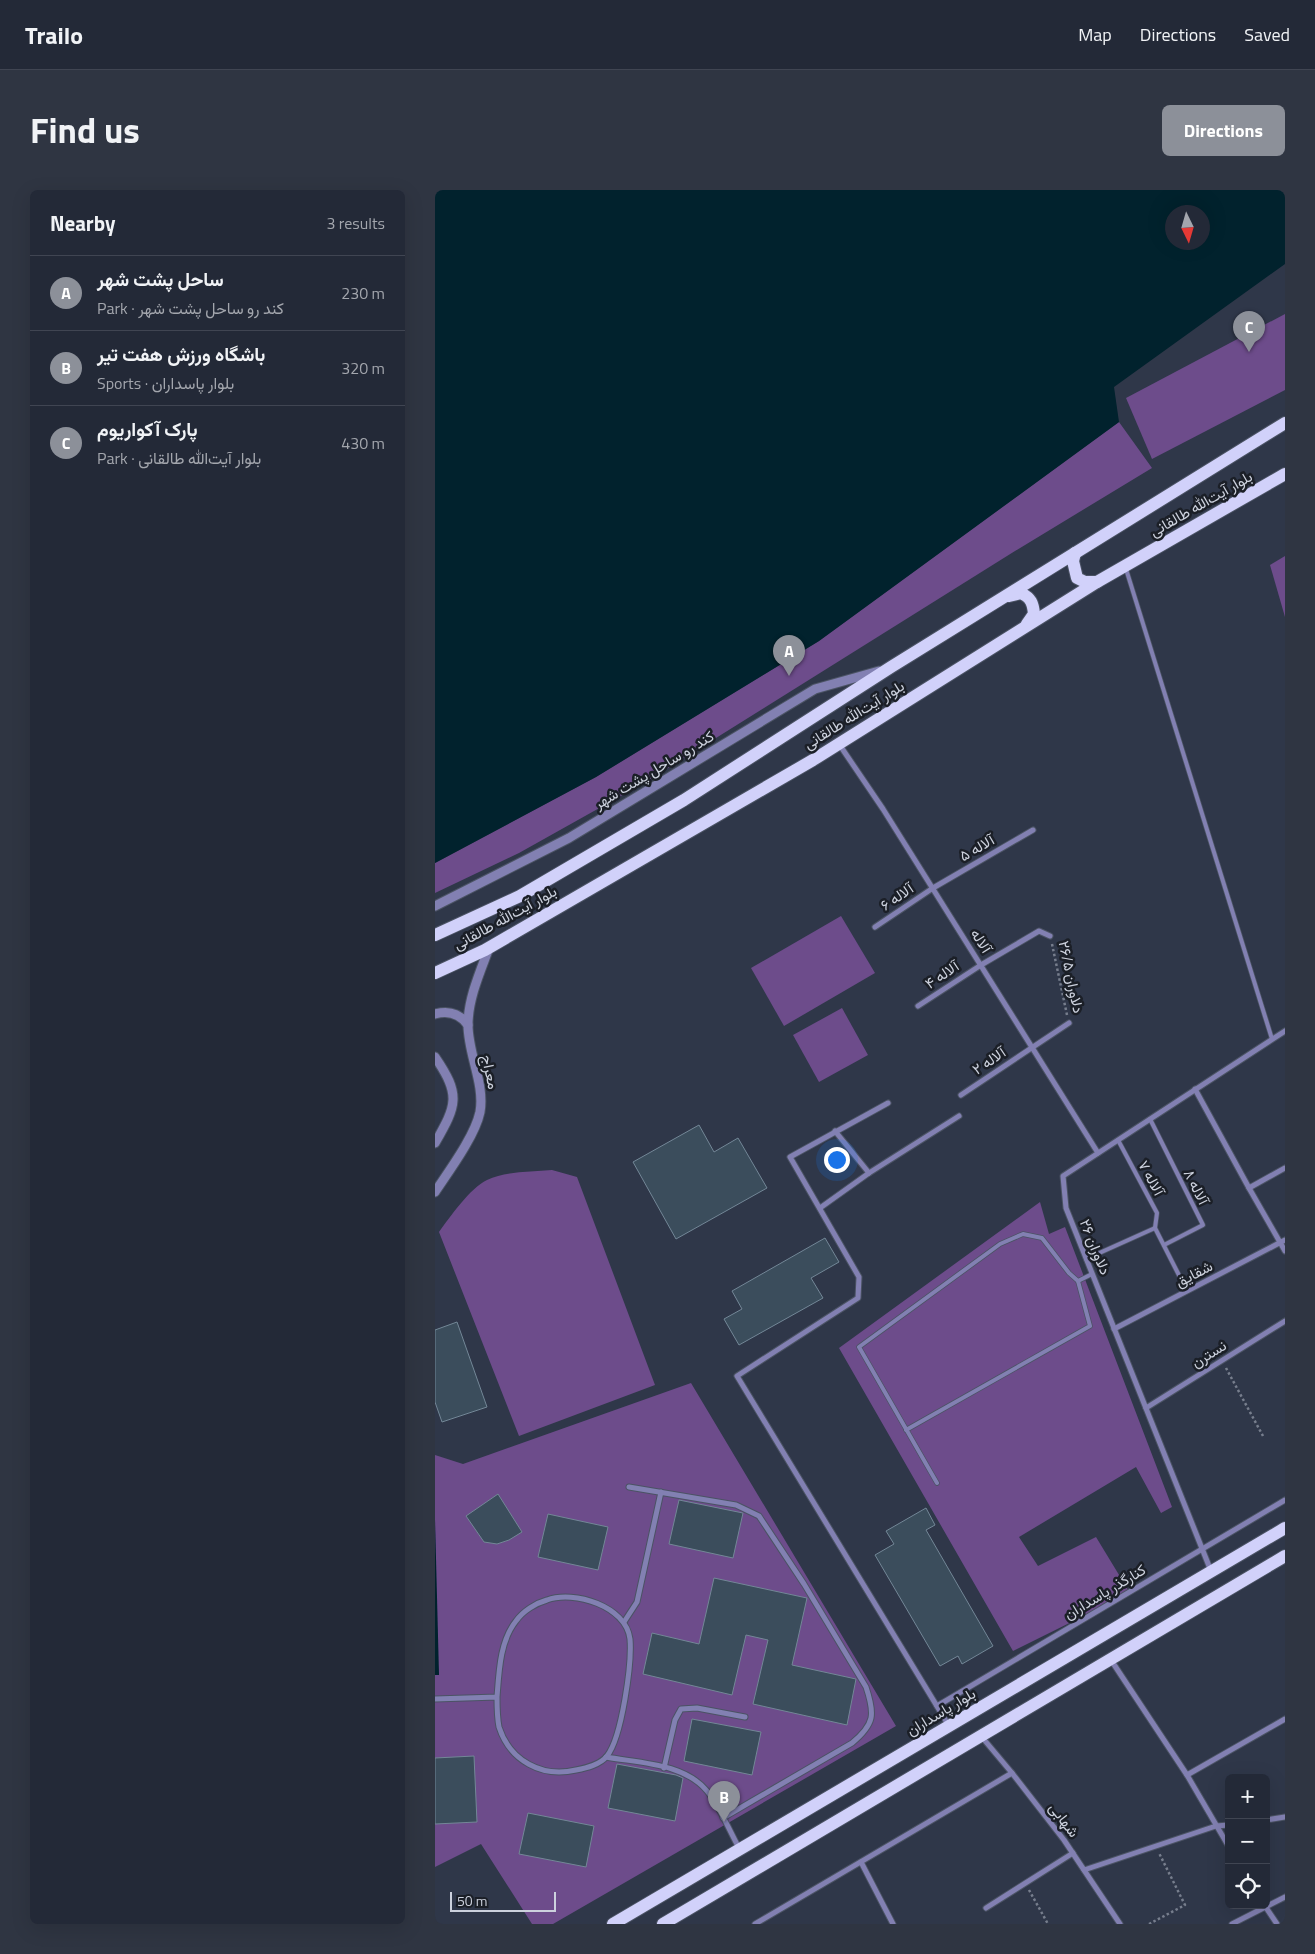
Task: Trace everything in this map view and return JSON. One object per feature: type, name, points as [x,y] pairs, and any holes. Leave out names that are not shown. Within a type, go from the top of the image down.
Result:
[{"type":"main road","name":"بلوار آیت‌الله طالقانی","points":[[435,935],[520,896],[683,800],[891,667],[1285,423]]},
{"type":"main road","name":"بلوار آیت‌الله طالقانی","points":[[435,973],[489,948],[839,744],[1097,582],[1285,474]]},
{"type":"main road","points":[[1075,553],[1073,561],[1077,578],[1085,582],[1097,582]]},
{"type":"main road","points":[[1005,597],[1021,593],[1030,598],[1034,614],[1024,628]]},
{"type":"main road","name":"بلوار پاسداران","points":[[613,1924],[1285,1528]]},
{"type":"main road","points":[[667,1923],[1285,1556]]},
{"type":"street","name":"کند رو ساحل پشت شهر","points":[[435,906],[569,838],[815,689],[891,667]]},
{"type":"street","name":"آلاله","points":[[839,744],[883,809],[1098,1153]]},
{"type":"street","name":"آلاله ۵","points":[[933,888],[1033,830]]},
{"type":"street","name":"آلاله ۶","points":[[875,926],[933,888]]},
{"type":"street","name":"آلاله ۴","points":[[918,1006],[981,964],[1039,931],[1051,936]]},
{"type":"street","name":"معراج","points":[[435,1192],[466,1143],[479,1114],[481,1100],[472,1054],[469,1025],[478,980],[489,948]]},
{"type":"street","points":[[435,1014],[441,1012],[454,1013],[469,1025]]},
{"type":"street","name":"آلاله ۲","points":[[961,1095],[1069,1023]]},
{"type":"street","name":"دلاوران ۲۶","points":[[1211,1572],[1065,1208],[1063,1176],[1285,1031]]},
{"type":"street","points":[[435,1057],[443,1068],[452,1090],[454,1106],[449,1119],[435,1142]]},
{"type":"street","points":[[1195,1089],[1249,1188],[1283,1241],[1285,1251]]},
{"type":"street","points":[[888,1103],[790,1157],[859,1277],[858,1298],[737,1376],[949,1726]]},
{"type":"street","points":[[820,1208],[869,1173],[959,1116]]},
{"type":"street","points":[[835,1131],[869,1173]]},
{"type":"street","points":[[1249,1188],[1285,1168]]},
{"type":"street","name":"شقایق","points":[[1114,1329],[1283,1241]]},
{"type":"street","name":"نسترن","points":[[1146,1408],[1285,1321]]},
{"type":"street","points":[[629,1488],[736,1506],[759,1516],[862,1680],[872,1704],[871,1719],[865,1732],[852,1743],[723,1818]]},
{"type":"street","points":[[624,1622],[637,1602],[661,1492]]},
{"type":"street","name":"کنارگذر پاسداران","points":[[937,1706],[1285,1500]]},
{"type":"street","points":[[564,1597],[583,1599],[611,1609],[624,1622],[629,1636],[630,1658],[619,1725],[606,1757],[590,1767],[556,1772],[537,1769],[516,1756],[505,1742],[499,1725],[497,1697],[500,1666],[506,1638],[516,1620],[531,1607],[548,1599],[564,1597]]},
{"type":"street","points":[[1111,1659],[1187,1775],[1225,1841]]},
{"type":"street","points":[[435,1700],[497,1697]]},
{"type":"street","points":[[664,1768],[675,1720],[681,1709],[697,1708],[745,1717]]},
{"type":"street","points":[[1187,1775],[1285,1719]]},
{"type":"street","name":"شهابی","points":[[981,1736],[1073,1853],[1120,1924]]},
{"type":"street","points":[[606,1757],[664,1768],[690,1776],[708,1792],[739,1850]]},
{"type":"street","points":[[755,1924],[1012,1773]]},
{"type":"street","points":[[1270,1819],[1285,1817]]},
{"type":"street","points":[[1083,1870],[1216,1826],[1225,1825]]},
{"type":"street","points":[[986,1908],[1073,1853]]},
{"type":"street","points":[[861,1862],[893,1924]]},
{"type":"street","points":[[1270,1904],[1285,1897]]},
{"type":"street","points":[[1232,1924],[1261,1909]]},
{"type":"street","points":[[1266,1909],[1277,1924]]},
{"type":"lane","points":[[1125,566],[1272,1039]]},
{"type":"lane","name":"آلاله ۸","points":[[1150,1119],[1203,1225],[1164,1245]]},
{"type":"lane","name":"آلاله ۷","points":[[1118,1140],[1157,1214],[1155,1228]]},
{"type":"lane","points":[[1086,1259],[1155,1228],[1187,1292]]},
{"type":"lane","points":[[906,1430],[1090,1326],[1078,1281],[1069,1273],[1042,1238],[1023,1234],[1000,1244],[859,1347],[906,1430],[937,1483]]},
{"type":"lane","points":[[1078,1281],[1092,1274]]},
{"type":"path","name":"دلاوران ۲۶/۵","points":[[1051,936],[1069,1023]]},
{"type":"path","points":[[1222,1360],[1263,1436]]},
{"type":"path","points":[[1149,1924],[1185,1905],[1155,1846]]},
{"type":"path","points":[[1025,1883],[1048,1924]]},
{"type":"shaded area","points":[[1285,314],[1285,390],[1152,459],[1126,398]]},
{"type":"shaded area","points":[[1119,422],[1152,468],[1015,551],[644,783],[519,853],[435,893],[435,863],[596,777],[819,641]]},
{"type":"shaded area","points":[[1285,556],[1285,617],[1270,565]]},
{"type":"shaded area","points":[[841,916],[875,973],[784,1026],[751,968]]},
{"type":"shaded area","points":[[842,1008],[868,1055],[819,1082],[793,1035]]},
{"type":"shaded area","points":[[552,1170],[577,1177],[655,1385],[519,1436],[439,1232],[467,1196],[487,1180],[510,1173]]},
{"type":"shaded area","points":[[1040,1202],[1049,1234],[1065,1227],[1172,1507],[1161,1513],[1136,1467],[1019,1537],[1038,1566],[1096,1537],[1130,1593],[1013,1651],[839,1348]]},
{"type":"shaded area","points":[[691,1383],[896,1726],[553,1924],[532,1924],[481,1844],[435,1867],[435,1455],[463,1464]]},
{"type":"water","points":[[435,190],[1285,190],[1285,264],[1114,387],[1119,422],[819,641],[596,777],[435,863]]},
{"type":"water","points":[[435,1519],[439,1675],[435,1675]]},
{"type":"building","points":[[699,1125],[714,1152],[738,1138],[767,1188],[676,1239],[633,1162]]},
{"type":"building","points":[[825,1238],[839,1262],[811,1278],[823,1298],[739,1345],[724,1319],[742,1309],[732,1291]]},
{"type":"building","points":[[457,1322],[487,1407],[442,1422],[435,1402],[435,1330]]},
{"type":"building","points":[[498,1494],[522,1532],[509,1540],[497,1544],[484,1542],[466,1516]]},
{"type":"building","points":[[679,1500],[743,1513],[733,1558],[669,1544]]},
{"type":"building","points":[[926,1508],[935,1525],[926,1530],[993,1646],[962,1664],[958,1656],[940,1666],[875,1555],[894,1544],[886,1531]]},
{"type":"building","points":[[548,1514],[608,1527],[598,1570],[538,1557]]},
{"type":"building","points":[[714,1578],[807,1598],[792,1665],[856,1679],[847,1725],[753,1704],[768,1640],[746,1635],[732,1695],[643,1674],[652,1633],[699,1644]]},
{"type":"building","points":[[692,1719],[761,1732],[752,1775],[684,1761]]},
{"type":"building","points":[[474,1756],[477,1822],[435,1824],[435,1758]]},
{"type":"building","points":[[617,1764],[683,1778],[675,1821],[608,1808]]},
{"type":"building","points":[[528,1813],[594,1826],[586,1867],[519,1854]]},
{"type":"place","name":"پارک آکواریوم","points":[[1249,352]]},
{"type":"place","name":"ساحل پشت شهر","points":[[789,676]]},
{"type":"place","name":"باشگاه ورزش هفت تیر","points":[[724,1822]]}]
